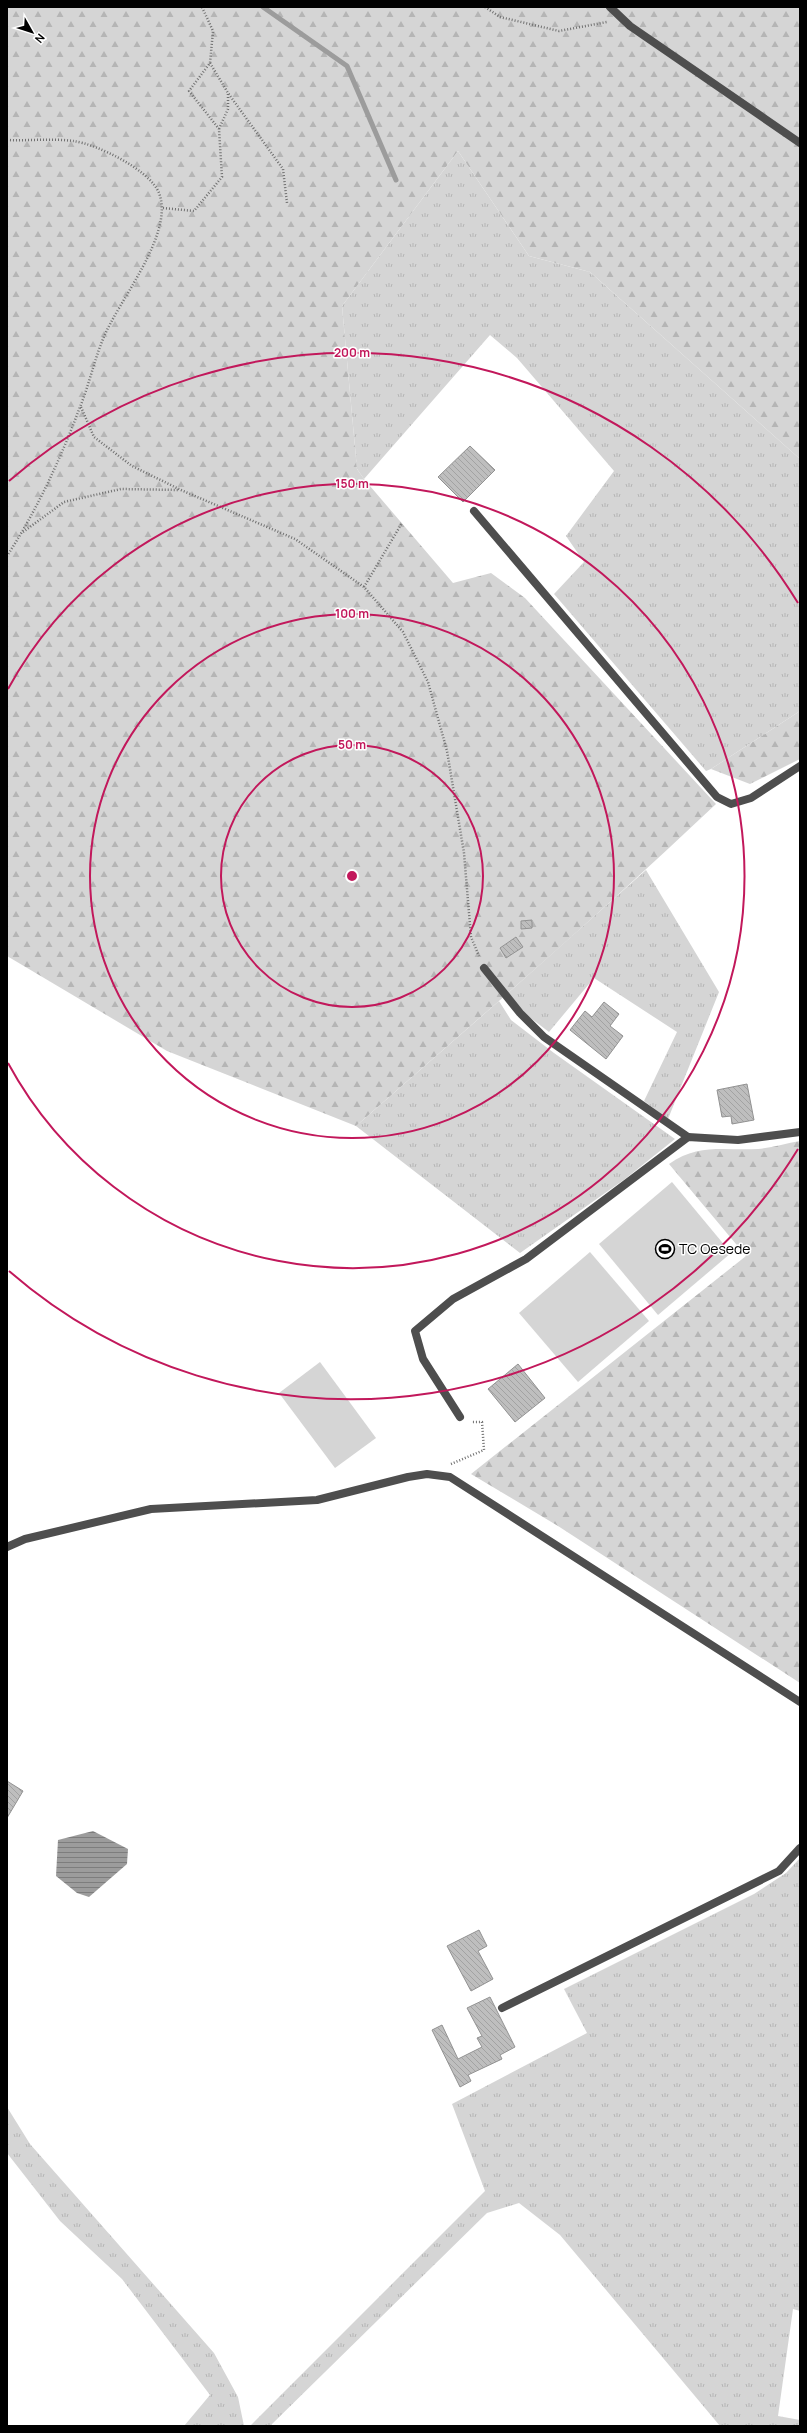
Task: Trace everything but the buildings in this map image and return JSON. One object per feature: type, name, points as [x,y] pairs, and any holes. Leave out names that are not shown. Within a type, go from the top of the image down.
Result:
[{"type":"lane","points":[[610,7],[630,26],[800,143]]},
{"type":"lane","points":[[474,511],[717,798],[731,804],[751,798],[800,766]]},
{"type":"lane","points":[[484,968],[515,1008],[544,1037],[688,1137],[738,1140],[800,1132]]},
{"type":"lane","points":[[460,1417],[423,1359],[415,1331],[453,1299],[526,1260],[688,1137]]},
{"type":"lane","points":[[7,1547],[25,1539],[151,1509],[317,1500],[408,1477],[427,1474],[450,1477],[800,1702]]},
{"type":"lane","points":[[502,2008],[779,1870],[800,1848]]},
{"type":"path","points":[[202,7],[213,31],[210,63],[189,91],[219,129]]},
{"type":"path","points":[[485,7],[500,17],[559,31],[606,22],[630,26]]},
{"type":"path","points":[[210,63],[228,93],[283,169],[287,203]]},
{"type":"path","points":[[163,208],[194,211],[222,176],[219,129],[228,109],[228,93]]},
{"type":"path","points":[[7,140],[74,141],[119,157],[149,179],[158,192],[163,208],[159,228],[142,267],[103,338],[81,407],[58,461],[22,533],[7,556]]},
{"type":"path","points":[[81,407],[94,437],[132,466],[181,490],[295,539],[364,586],[403,632],[428,682],[447,751],[463,846],[471,937],[484,968]]},
{"type":"path","points":[[22,533],[64,502],[121,489],[181,490]]},
{"type":"path","points":[[364,586],[402,523]]},
{"type":"path","points":[[448,1465],[484,1450],[482,1422],[462,1422],[460,1417]]},
{"type":"green space","points":[[7,7],[800,7],[800,459],[590,272],[529,256],[458,151],[342,306],[357,469],[364,479],[453,583],[491,573],[525,598],[716,804],[583,927],[356,1126],[167,1051],[7,956]]},
{"type":"green space","points":[[458,151],[529,256],[590,272],[800,459],[800,711],[711,769],[706,771],[554,594],[584,562],[566,536],[614,471],[517,358],[490,335],[364,479],[357,469],[342,306]]},
{"type":"green space","points":[[800,711],[800,759],[750,784],[711,769]]},
{"type":"green space","points":[[646,870],[719,992],[668,1119],[644,1101],[677,1032],[594,978],[549,1032],[524,1013],[508,993]]},
{"type":"green space","points":[[499,1001],[511,1020],[554,1053],[675,1139],[625,1179],[520,1253],[356,1126]]},
{"type":"green space","points":[[800,1141],[800,1683],[558,1526],[471,1474],[746,1256],[669,1164],[680,1157],[691,1153],[712,1149],[758,1149]]},
{"type":"green space","name":"TC Oesede","points":[[672,1182],[731,1253],[658,1315],[599,1244]]},
{"type":"green space","points":[[590,1252],[649,1321],[578,1382],[519,1313]]},
{"type":"green space","points":[[320,1362],[376,1438],[335,1468],[279,1393]]},
{"type":"green space","points":[[800,1858],[800,2311],[793,2309],[778,2416],[800,2420],[800,2426],[720,2426],[560,2235],[519,2203],[487,2213],[270,2426],[250,2426],[485,2191],[452,2104],[587,2033],[564,1989],[754,1894],[786,1873]]},
{"type":"green space","points":[[7,2107],[30,2144],[214,2353],[238,2397],[244,2426],[184,2426],[210,2395],[122,2279],[60,2221],[7,2153]]},
{"type":"shaded area","points":[[93,1831],[128,1849],[127,1864],[89,1897],[77,1893],[56,1876],[58,1840]]},
{"type":"waterway","points":[[263,7],[347,66],[396,180]]},
{"type":"place","name":"TC Oesede","points":[[665,1249]]}]
